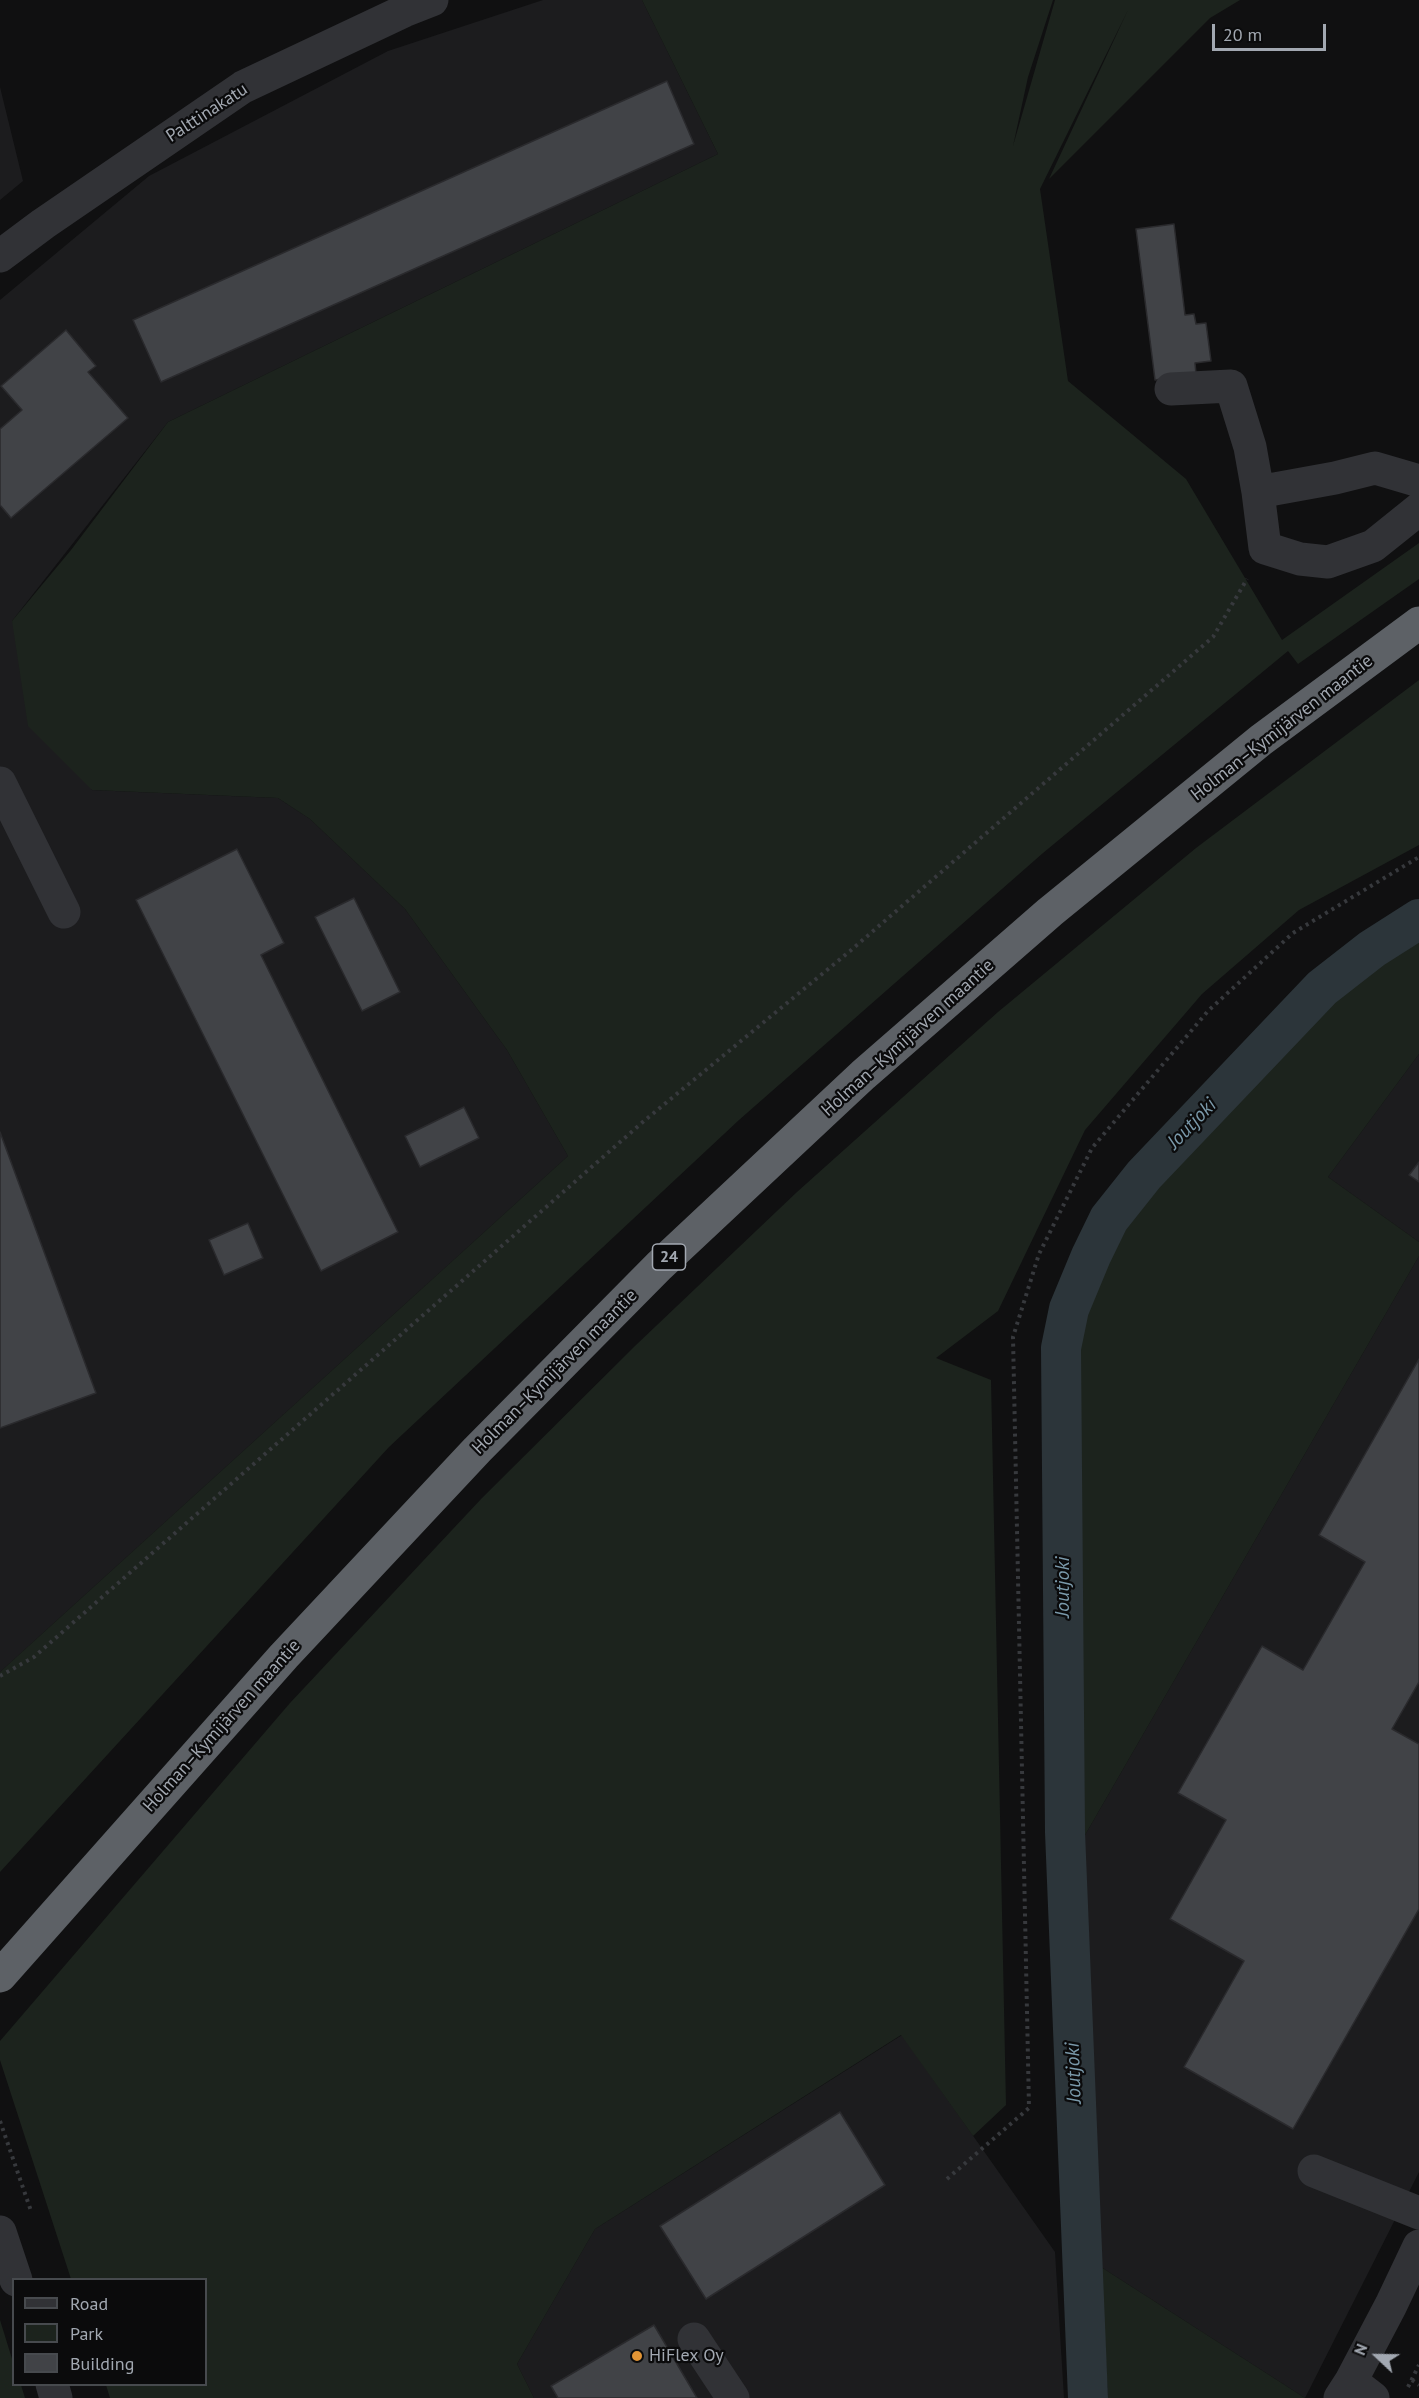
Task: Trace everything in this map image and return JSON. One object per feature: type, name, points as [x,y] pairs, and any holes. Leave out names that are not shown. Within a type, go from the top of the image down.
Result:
[{"type":"highway","name":"Holman–Kymijärven maantie","points":[[0,1976],[284,1656],[477,1450],[659,1266],[864,1075],[1050,912],[1261,740],[1419,623]]},
{"type":"street","name":"Palttinakatu","points":[[0,256],[243,87],[432,0]]},
{"type":"street","points":[[1171,389],[1231,386],[1250,447],[1265,548],[1300,559],[1328,562],[1373,546],[1419,509]]},
{"type":"street","points":[[1258,492],[1376,468],[1419,481]]},
{"type":"street","points":[[0,783],[64,912]]},
{"type":"street","points":[[1314,2171],[1419,2213]]},
{"type":"street","points":[[0,2232],[15,2278]]},
{"type":"street","points":[[1355,2392],[1419,2246]]},
{"type":"street","points":[[694,2339],[733,2398]]},
{"type":"path","points":[[0,1676],[34,1657],[644,1121],[850,951],[1214,637],[1265,548]]},
{"type":"path","points":[[947,2178],[1029,2108],[1013,1336],[1039,1254],[1092,1148],[1208,1011],[1293,933],[1419,857]]},
{"type":"path","points":[[0,2121],[13,2160]]},
{"type":"path","points":[[1419,2365],[1412,2380],[1419,2385]]},
{"type":"shaded area","points":[[543,0],[642,0],[718,154],[168,422],[12,621],[92,790],[278,798],[310,819],[405,909],[507,1050],[568,1156],[0,1672],[0,300],[149,176],[388,51]]},
{"type":"shaded area","points":[[0,87],[23,181],[0,200]]},
{"type":"shaded area","points":[[1419,1054],[1419,1242],[1328,1177]]},
{"type":"shaded area","points":[[1419,1256],[1419,2172],[1305,2398],[1101,2267],[1081,1842]]},
{"type":"shaded area","points":[[902,2035],[1055,2252],[1064,2398],[534,2398],[517,2364],[595,2229]]},
{"type":"green space","points":[[642,0],[1053,0],[1028,77],[1013,146],[1055,0],[1240,0],[1210,18],[1049,179],[1128,10],[1040,189],[1068,381],[1186,479],[1282,640],[1419,543],[1419,579],[1298,664],[1288,651],[1043,853],[739,1120],[389,1447],[0,1872],[0,1672],[568,1156],[507,1050],[405,909],[310,819],[278,798],[92,790],[28,726],[12,621],[71,550],[168,422],[718,154]]},
{"type":"green space","points":[[1419,680],[1419,845],[1299,910],[1202,994],[1085,1130],[998,1311],[936,1358],[991,1380],[1006,2105],[973,2136],[901,2035],[595,2229],[517,2364],[534,2398],[110,2398],[106,2386],[207,2386],[207,2278],[71,2278],[0,2060],[0,2041],[290,1703],[482,1498],[636,1345],[797,1192],[998,1012],[1196,848]]},
{"type":"green space","points":[[1419,941],[1419,1054],[1328,1177],[1419,1242],[1419,1256],[1081,1842],[1078,1372],[1082,1324],[1114,1238],[1148,1196],[1326,1007],[1393,955]]},
{"type":"green space","points":[[1101,2267],[1305,2398],[1108,2398]]},
{"type":"green space","points":[[0,2320],[12,2359],[12,2386],[21,2386],[25,2398],[0,2398]]},
{"type":"building","points":[[667,81],[694,144],[161,382],[133,320]]},
{"type":"building","points":[[1174,224],[1185,315],[1194,314],[1196,324],[1206,323],[1211,361],[1195,363],[1196,374],[1155,380],[1136,229]]},
{"type":"building","points":[[66,330],[96,366],[88,372],[128,418],[11,518],[0,505],[0,429],[22,410],[1,386]]},
{"type":"building","points":[[237,849],[284,943],[261,955],[398,1232],[321,1271],[136,900]]},
{"type":"building","points":[[354,898],[400,992],[362,1011],[315,917]]},
{"type":"building","points":[[464,1107],[479,1138],[420,1167],[405,1136]]},
{"type":"building","points":[[0,1132],[96,1393],[0,1428]]},
{"type":"building","points":[[1419,1162],[1419,1182],[1409,1175]]},
{"type":"building","points":[[248,1223],[263,1258],[224,1275],[209,1240]]},
{"type":"building","points":[[1419,1359],[1419,1682],[1392,1729],[1419,1744],[1419,1909],[1293,2129],[1184,2067],[1244,1961],[1170,1919],[1226,1820],[1178,1793],[1262,1646],[1303,1670],[1365,1562],[1319,1535]]},
{"type":"building","points":[[840,2112],[885,2185],[706,2299],[660,2226]]},
{"type":"building","name":"HiFlex Oy","points":[[654,2325],[697,2398],[558,2398],[551,2386]]},
{"type":"waterway","name":"Joutjoki","points":[[1088,2398],[1065,1832],[1061,1348],[1069,1309],[1109,1219],[1144,1175],[1322,988],[1372,949],[1419,919]]},
{"type":"place","name":"HiFlex Oy","points":[[637,2356]]}]
